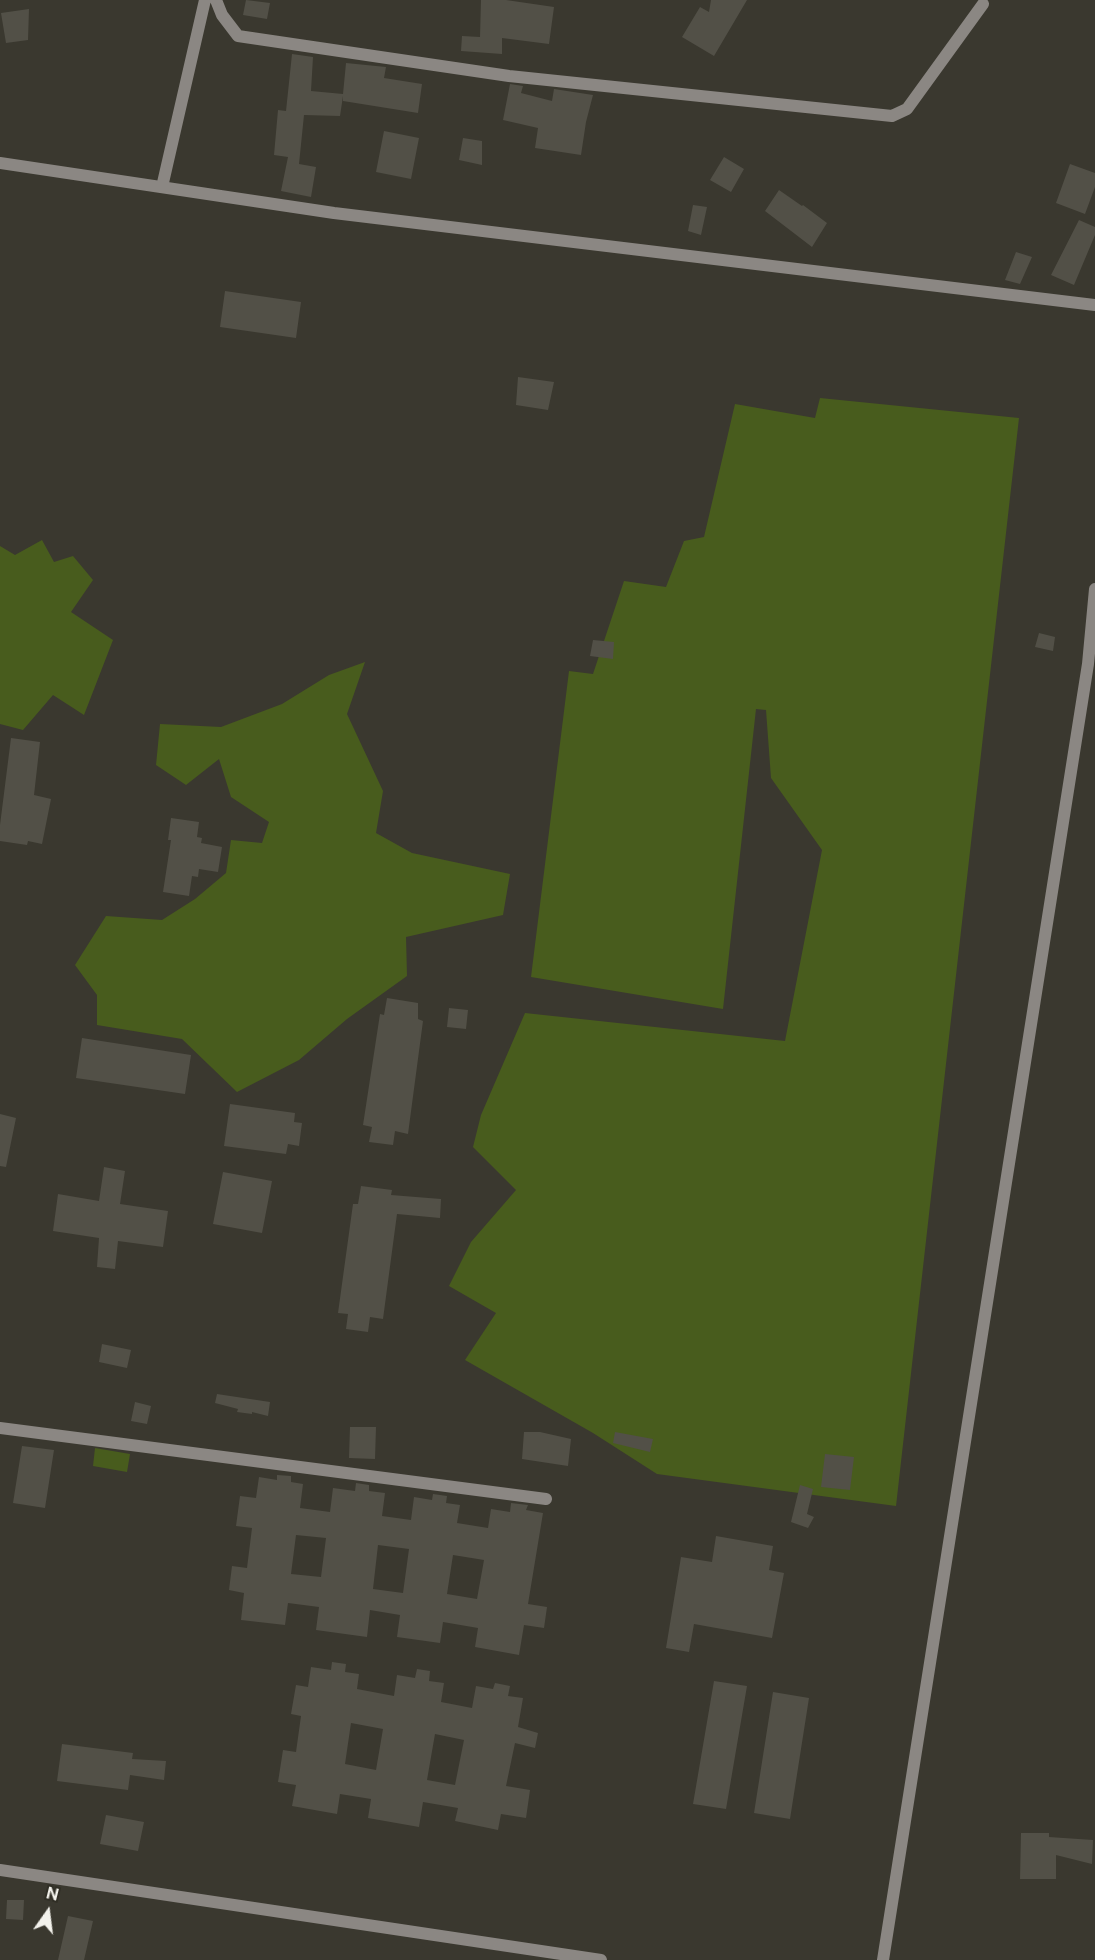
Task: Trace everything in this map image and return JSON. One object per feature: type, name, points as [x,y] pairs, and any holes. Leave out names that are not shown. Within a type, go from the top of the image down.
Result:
[{"type":"street","points":[[162,187],[205,0]]},
{"type":"street","points":[[216,0],[222,15],[238,36],[509,76],[892,116],[907,109],[983,4]]},
{"type":"street","points":[[0,163],[334,213],[1095,305]]},
{"type":"street","points":[[883,1960],[1087,676],[1095,589]]},
{"type":"street","points":[[0,1428],[546,1499]]},
{"type":"street","points":[[0,1870],[601,1960]]},
{"type":"green space","points":[[820,398],[1019,418],[896,1506],[657,1474],[593,1433],[465,1360],[496,1313],[449,1286],[471,1242],[516,1190],[473,1147],[481,1115],[525,1013],[785,1041],[822,850],[771,778],[766,710],[756,709],[723,1009],[531,977],[569,671],[593,674],[624,581],[666,587],[684,541],[704,537],[735,404],[815,418]]},
{"type":"green space","points":[[42,540],[54,562],[73,556],[93,580],[71,612],[113,640],[84,715],[53,695],[23,730],[0,724],[0,546],[15,555]]},
{"type":"green space","points":[[365,662],[347,714],[383,791],[376,833],[412,853],[510,874],[503,915],[406,937],[407,976],[347,1019],[299,1060],[237,1092],[182,1039],[97,1025],[97,995],[75,965],[106,916],[162,920],[195,899],[226,873],[231,840],[262,843],[269,822],[231,797],[219,759],[186,785],[156,765],[160,724],[221,727],[282,704],[329,675]]},
{"type":"green space","points":[[95,1448],[130,1454],[127,1472],[93,1466]]},
{"type":"building","points":[[246,0],[270,3],[267,19],[243,15]]},
{"type":"building","points":[[481,0],[506,0],[554,7],[549,44],[502,38],[502,54],[461,51],[462,36],[480,37]]},
{"type":"building","points":[[711,0],[747,0],[714,56],[682,37],[700,7],[709,12]]},
{"type":"building","points":[[29,9],[28,40],[6,43],[1,13]]},
{"type":"building","points":[[292,54],[313,57],[311,91],[343,94],[346,63],[386,67],[384,78],[422,84],[418,113],[343,101],[343,96],[340,116],[304,115],[299,164],[316,167],[311,197],[281,191],[288,157],[274,155],[278,110],[286,111]]},
{"type":"building","points":[[510,84],[523,86],[521,93],[552,101],[554,89],[593,95],[581,155],[535,148],[538,128],[503,120]]},
{"type":"building","points":[[384,131],[419,138],[411,179],[376,172]]},
{"type":"building","points":[[463,138],[482,141],[482,165],[459,160]]},
{"type":"building","points":[[724,157],[744,169],[731,192],[710,180]]},
{"type":"building","points":[[1070,164],[1095,173],[1095,187],[1085,214],[1056,203]]},
{"type":"building","points":[[779,190],[827,223],[812,247],[765,211]]},
{"type":"building","points":[[693,205],[707,207],[701,235],[688,231]]},
{"type":"building","points":[[1079,220],[1095,227],[1095,235],[1074,285],[1051,275]]},
{"type":"building","points":[[1016,252],[1032,257],[1020,284],[1005,280]]},
{"type":"building","points":[[225,291],[301,302],[296,338],[220,327]]},
{"type":"building","points":[[518,377],[554,382],[548,410],[516,405]]},
{"type":"building","points":[[1039,633],[1055,637],[1053,651],[1035,647]]},
{"type":"building","points":[[593,640],[614,642],[613,659],[590,656]]},
{"type":"building","points":[[11,738],[40,742],[34,795],[51,799],[42,844],[28,841],[27,845],[0,841]]},
{"type":"building","points":[[171,818],[199,822],[197,837],[202,838],[201,843],[222,847],[218,872],[199,869],[198,877],[192,876],[189,896],[163,892],[171,840],[168,840]]},
{"type":"building","points":[[387,998],[418,1003],[418,1019],[423,1021],[408,1134],[395,1131],[393,1145],[369,1142],[372,1127],[363,1125],[380,1014],[384,1015]]},
{"type":"building","points":[[449,1008],[468,1010],[466,1029],[447,1027]]},
{"type":"building","points":[[82,1038],[191,1055],[185,1094],[76,1078]]},
{"type":"building","points":[[230,1104],[295,1113],[294,1122],[302,1123],[299,1146],[288,1144],[286,1154],[224,1146]]},
{"type":"building","points":[[0,1114],[16,1118],[6,1167],[0,1166]]},
{"type":"building","points":[[104,1167],[125,1171],[120,1204],[168,1211],[163,1247],[118,1241],[115,1269],[97,1267],[99,1238],[53,1231],[58,1194],[99,1201]]},
{"type":"building","points":[[223,1172],[272,1181],[262,1233],[213,1224]]},
{"type":"building","points":[[361,1186],[392,1190],[391,1195],[441,1199],[440,1218],[397,1214],[383,1319],[370,1317],[368,1332],[346,1329],[348,1314],[338,1313],[353,1204],[358,1204]]},
{"type":"building","points":[[102,1344],[131,1350],[127,1368],[99,1362]]},
{"type":"building","points":[[217,1394],[270,1402],[268,1416],[252,1412],[252,1414],[237,1412],[238,1409],[215,1403]]},
{"type":"building","points":[[135,1402],[151,1406],[147,1424],[131,1421]]},
{"type":"building","points":[[350,1427],[376,1427],[375,1459],[349,1458]]},
{"type":"building","points":[[524,1432],[540,1432],[571,1439],[568,1466],[522,1459]]},
{"type":"building","points":[[615,1432],[653,1439],[650,1452],[613,1443]]},
{"type":"building","points":[[22,1446],[54,1450],[45,1508],[13,1503]]},
{"type":"building","points":[[825,1454],[854,1457],[850,1490],[821,1487]]},
{"type":"building","points":[[277,1475],[291,1476],[291,1482],[303,1484],[300,1508],[330,1512],[333,1488],[355,1491],[356,1483],[369,1485],[369,1491],[385,1493],[382,1516],[411,1520],[414,1497],[432,1500],[433,1494],[447,1496],[446,1503],[460,1505],[457,1523],[488,1528],[491,1509],[510,1512],[511,1503],[528,1505],[526,1510],[543,1513],[528,1604],[547,1607],[544,1628],[524,1625],[519,1655],[475,1647],[478,1628],[443,1622],[440,1643],[397,1637],[400,1615],[370,1610],[367,1637],[316,1630],[319,1607],[288,1603],[285,1625],[241,1620],[244,1593],[229,1590],[232,1566],[247,1568],[252,1528],[236,1526],[240,1496],[256,1498],[259,1477],[277,1480]],"holes":[[[296,1535],[326,1538],[321,1577],[291,1574]],[[378,1545],[409,1549],[403,1593],[373,1589]],[[453,1555],[484,1560],[477,1599],[447,1594]]]},
{"type":"building","points":[[800,1485],[813,1489],[807,1514],[814,1517],[808,1528],[791,1522]]},
{"type":"building","points":[[716,1536],[773,1546],[769,1570],[784,1573],[772,1638],[694,1624],[689,1652],[666,1648],[681,1557],[712,1562]]},
{"type":"building","points":[[332,1662],[346,1664],[345,1672],[359,1674],[357,1689],[394,1696],[397,1675],[415,1678],[417,1669],[430,1671],[429,1681],[444,1683],[441,1702],[472,1708],[476,1686],[493,1689],[495,1683],[510,1686],[508,1696],[523,1698],[518,1727],[538,1733],[535,1748],[515,1743],[506,1786],[530,1790],[526,1818],[501,1814],[498,1830],[455,1821],[458,1808],[423,1802],[419,1827],[368,1818],[371,1799],[340,1794],[337,1814],[292,1806],[296,1785],[278,1782],[283,1750],[296,1752],[301,1716],[291,1714],[296,1685],[308,1687],[311,1667],[331,1670]],"holes":[[[351,1723],[383,1729],[376,1770],[345,1764]],[[435,1734],[464,1740],[455,1785],[427,1780]]]},
{"type":"building","points":[[714,1681],[747,1686],[726,1809],[693,1804]]},
{"type":"building","points":[[773,1692],[809,1698],[790,1819],[754,1813]]},
{"type":"building","points":[[62,1744],[133,1753],[132,1759],[166,1761],[164,1780],[130,1775],[128,1790],[57,1781]]},
{"type":"building","points":[[106,1815],[144,1822],[138,1851],[100,1844]]},
{"type":"building","points":[[1021,1833],[1049,1833],[1049,1837],[1093,1840],[1092,1864],[1056,1855],[1056,1879],[1020,1879]]},
{"type":"building","points":[[7,1900],[24,1900],[23,1920],[6,1919]]},
{"type":"building","points":[[68,1916],[93,1921],[84,1960],[58,1960]]}]
